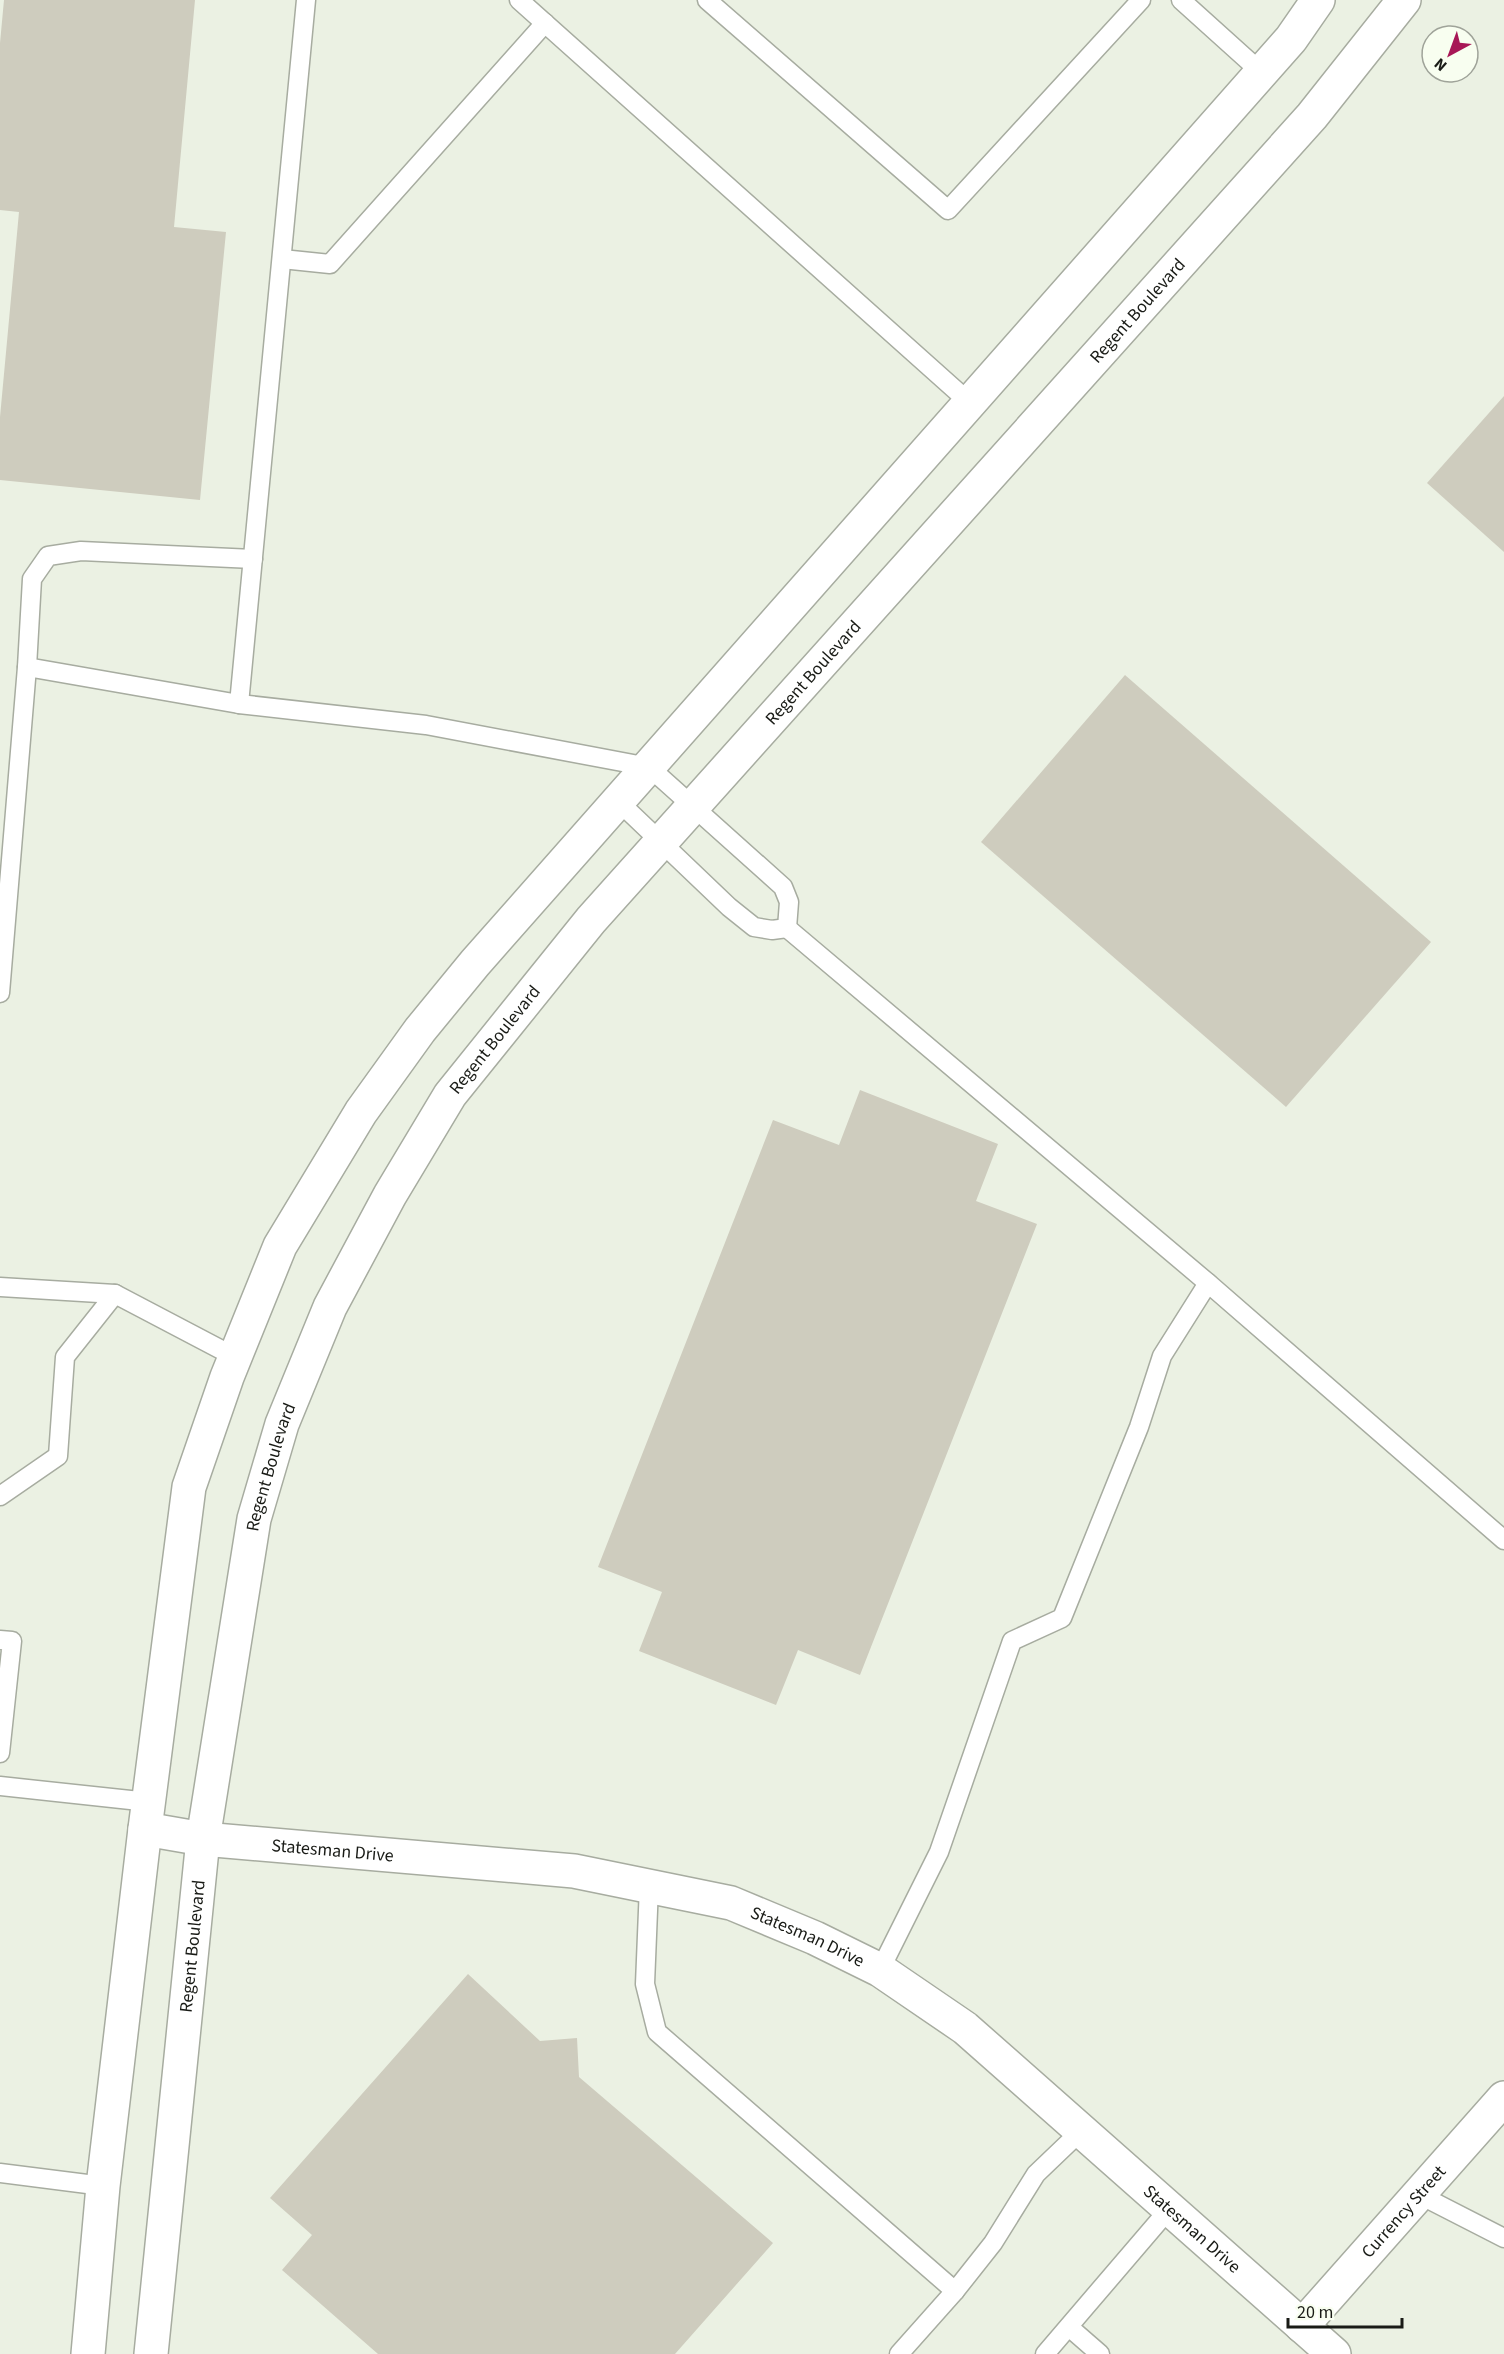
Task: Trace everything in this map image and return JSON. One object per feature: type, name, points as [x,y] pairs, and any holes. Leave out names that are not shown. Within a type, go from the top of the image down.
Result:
[{"type":"street","points":[[88,2354],[103,2186],[189,1487],[235,1357],[280,1246],[361,1112],[420,1030],[618,801],[1292,39],[1318,0]]},
{"type":"street","name":"Regent Boulevard","points":[[151,2354],[203,1839],[254,1519],[282,1424],[330,1307],[390,1195],[450,1095],[591,920],[1312,116],[1404,0]]},
{"type":"street","name":"Statesman Drive","points":[[147,1816],[203,1839],[574,1871],[731,1903],[815,1938],[880,1970],[964,2028],[1334,2354]]},
{"type":"street","name":"Currency Street","points":[[1302,2325],[1504,2097]]},
{"type":"lane","points":[[239,704],[306,0]]},
{"type":"lane","points":[[519,0],[970,403]]},
{"type":"lane","points":[[707,0],[948,210],[1141,0]]},
{"type":"lane","points":[[1181,0],[1262,73]]},
{"type":"lane","points":[[282,259],[330,264],[545,23]]},
{"type":"lane","points":[[0,993],[32,579],[48,556],[81,551],[253,559]]},
{"type":"lane","points":[[27,667],[239,704],[426,726],[649,767],[783,887],[789,902],[787,928]]},
{"type":"lane","points":[[618,801],[729,907],[754,927],[772,930],[787,928],[1208,1283],[1504,1540]]},
{"type":"lane","points":[[880,1970],[939,1852],[1012,1641],[1062,1618],[1139,1427],[1162,1356],[1208,1283]]},
{"type":"lane","points":[[0,1287],[115,1294],[235,1357]]},
{"type":"lane","points":[[0,1496],[58,1456],[65,1357],[115,1294]]},
{"type":"lane","points":[[0,1640],[12,1641],[0,1753]]},
{"type":"lane","points":[[0,1786],[147,1816]]},
{"type":"lane","points":[[649,1886],[645,1984],[657,2032],[955,2291]]},
{"type":"lane","points":[[898,2354],[955,2291],[993,2243],[1036,2175],[1082,2130]]},
{"type":"lane","points":[[0,2173],[103,2186]]},
{"type":"lane","points":[[1418,2194],[1504,2238]]},
{"type":"lane","points":[[1045,2354],[1170,2208]]},
{"type":"lane","points":[[1069,2327],[1100,2354]]},
{"type":"building","points":[[4,0],[195,0],[174,227],[226,232],[200,500],[0,480],[0,417],[19,212],[0,210],[0,43]]},
{"type":"building","points":[[1504,396],[1504,552],[1427,483]]},
{"type":"building","points":[[1125,675],[1431,942],[1286,1107],[981,842]]},
{"type":"building","points":[[860,1090],[998,1144],[976,1201],[1037,1224],[860,1675],[798,1650],[776,1705],[639,1651],[662,1592],[598,1567],[773,1120],[839,1145]]},
{"type":"building","points":[[468,1974],[540,2041],[577,2038],[579,2077],[773,2243],[675,2354],[378,2354],[282,2270],[312,2235],[270,2198]]}]
